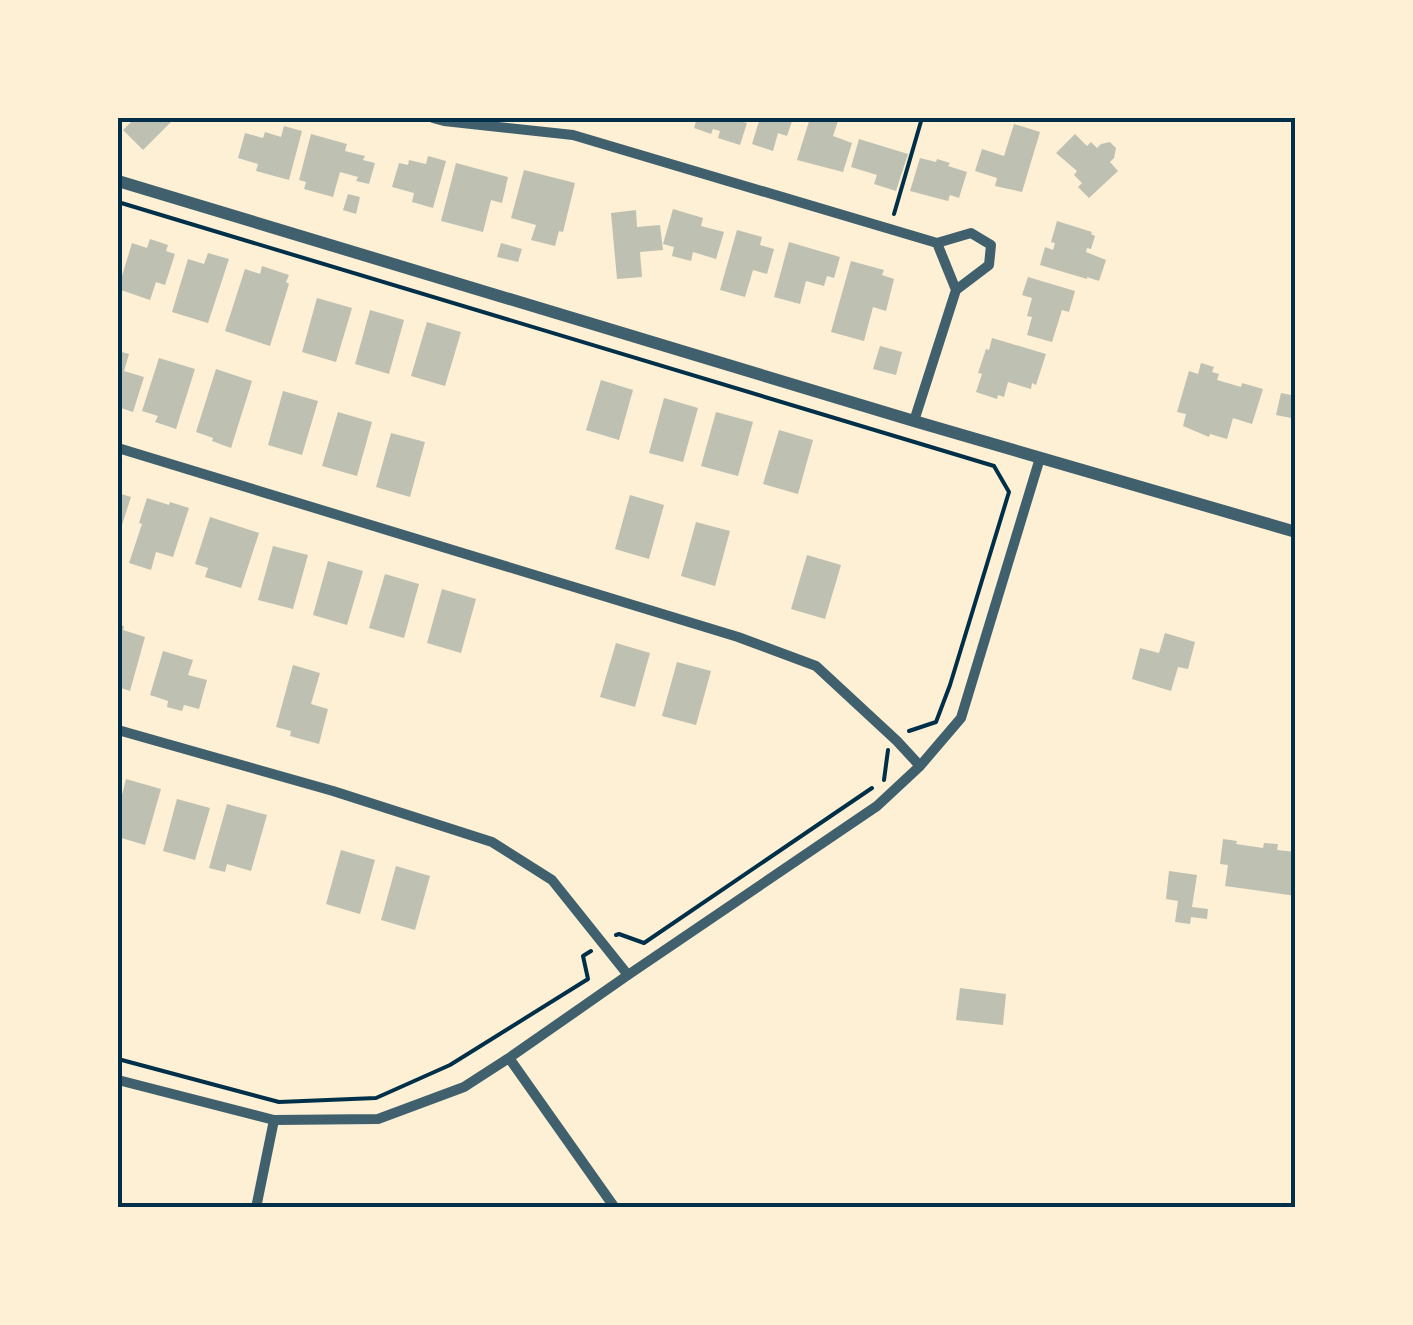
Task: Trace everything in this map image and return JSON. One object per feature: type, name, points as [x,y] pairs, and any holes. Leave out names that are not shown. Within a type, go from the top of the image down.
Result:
[{"type":"street","points":[[433,118],[572,135],[937,243],[970,233],[992,245],[989,265],[956,290],[914,422]]},
{"type":"street","points":[[118,181],[914,422],[1296,532]]},
{"type":"street","points":[[937,243],[956,290]]},
{"type":"street","points":[[118,448],[738,637],[816,666],[920,766]]},
{"type":"street","points":[[118,1080],[274,1120],[378,1119],[464,1087],[510,1058],[877,806],[920,766],[961,718],[1040,458]]},
{"type":"street","points":[[118,730],[333,790],[492,842],[552,880],[628,975]]},
{"type":"street","points":[[510,1058],[615,1208]]},
{"type":"street","points":[[256,1208],[274,1120]]},
{"type":"path","points":[[892,219],[922,118]]},
{"type":"path","points":[[118,202],[994,466],[1009,492],[955,668],[936,722],[912,728]]},
{"type":"path","points":[[619,934],[644,944],[884,780],[886,752]]},
{"type":"path","points":[[118,1059],[279,1102],[376,1098],[450,1065],[588,979],[583,956]]},
{"type":"building","points":[[135,118],[175,118],[143,150],[123,130]]},
{"type":"building","points":[[697,118],[731,118],[747,123],[740,145],[718,138],[720,131],[713,129],[711,134],[694,128]]},
{"type":"building","points":[[760,118],[793,118],[787,136],[778,133],[773,151],[752,144]]},
{"type":"building","points":[[810,118],[839,118],[833,136],[852,143],[843,172],[797,160]]},
{"type":"building","points":[[1014,124],[1040,132],[1022,192],[995,186],[997,178],[975,171],[982,149],[1004,156]]},
{"type":"building","points":[[284,126],[302,131],[289,180],[256,171],[258,164],[238,158],[245,133],[263,138],[265,132],[281,137]]},
{"type":"building","points":[[311,134],[347,144],[345,151],[375,163],[369,184],[340,172],[333,197],[304,189],[306,182],[299,180]]},
{"type":"building","points":[[1075,134],[1087,146],[1091,142],[1097,148],[1110,142],[1116,148],[1110,162],[1118,171],[1089,198],[1078,187],[1082,183],[1074,175],[1077,171],[1056,153]]},
{"type":"building","points":[[859,139],[908,154],[896,191],[874,184],[877,175],[851,167]]},
{"type":"building","points":[[428,156],[446,161],[433,208],[412,202],[414,193],[392,187],[399,163],[408,165],[409,160],[426,164]]},
{"type":"building","points":[[920,158],[936,162],[937,159],[967,172],[959,198],[950,195],[948,201],[910,191]]},
{"type":"building","points":[[456,163],[508,177],[502,203],[491,200],[483,232],[441,221]]},
{"type":"building","points":[[524,170],[575,183],[563,232],[559,231],[555,246],[531,240],[536,225],[511,218]]},
{"type":"building","points":[[348,194],[360,197],[356,214],[343,210]]},
{"type":"building","points":[[673,209],[703,218],[701,226],[724,232],[716,259],[693,252],[691,261],[672,256],[674,247],[663,244]]},
{"type":"building","points":[[636,210],[637,227],[660,225],[663,250],[640,252],[642,277],[617,279],[611,213]]},
{"type":"building","points":[[1057,221],[1095,236],[1086,252],[1106,260],[1099,281],[1040,265],[1045,247],[1053,250],[1055,243],[1051,242]]},
{"type":"building","points":[[737,230],[762,237],[760,245],[774,249],[767,274],[753,270],[745,297],[720,290]]},
{"type":"building","points":[[150,239],[168,245],[166,251],[175,254],[165,285],[156,282],[150,300],[118,289],[132,243],[147,248]]},
{"type":"building","points":[[789,242],[840,257],[834,278],[827,276],[824,286],[806,281],[800,304],[774,297]]},
{"type":"building","points":[[501,243],[522,249],[518,262],[497,257]]},
{"type":"building","points":[[208,253],[229,259],[208,323],[172,312],[188,259],[204,264]]},
{"type":"building","points":[[851,261],[884,270],[882,275],[894,279],[886,311],[873,307],[864,341],[831,332]]},
{"type":"building","points":[[262,266],[289,275],[270,346],[225,331],[245,269],[260,274]]},
{"type":"building","points":[[1028,277],[1075,291],[1069,312],[1062,310],[1052,342],[1027,335],[1032,298],[1022,295]]},
{"type":"building","points":[[317,298],[352,308],[336,362],[302,352]]},
{"type":"building","points":[[370,310],[404,320],[389,374],[355,364]]},
{"type":"building","points":[[427,322],[461,332],[445,386],[411,376]]},
{"type":"building","points":[[992,338],[1046,354],[1036,385],[1032,383],[1031,389],[1008,382],[1004,397],[998,395],[997,399],[976,392],[982,374],[978,373]]},
{"type":"building","points":[[880,346],[902,352],[896,375],[873,369]]},
{"type":"building","points":[[118,351],[129,354],[124,371],[144,377],[133,412],[118,407]]},
{"type":"building","points":[[159,358],[195,369],[176,429],[155,422],[158,416],[142,411]]},
{"type":"building","points":[[1201,363],[1214,367],[1212,372],[1219,374],[1217,380],[1263,389],[1252,424],[1233,418],[1227,439],[1210,434],[1209,437],[1183,426],[1186,414],[1177,412],[1189,371],[1198,374]]},
{"type":"building","points":[[216,369],[252,381],[231,448],[196,432]]},
{"type":"building","points":[[601,380],[633,390],[619,440],[586,430]]},
{"type":"building","points":[[283,391],[318,401],[302,455],[268,445]]},
{"type":"building","points":[[1281,393],[1296,396],[1296,419],[1276,415]]},
{"type":"building","points":[[664,398],[698,408],[683,462],[649,453]]},
{"type":"building","points":[[338,412],[372,422],[357,476],[322,466]]},
{"type":"building","points":[[716,412],[753,422],[738,476],[701,466]]},
{"type":"building","points":[[779,430],[813,440],[798,494],[763,484]]},
{"type":"building","points":[[391,433],[425,442],[410,497],[376,487]]},
{"type":"building","points":[[118,493],[131,497],[121,528],[118,527]]},
{"type":"building","points":[[630,495],[664,505],[649,559],[615,549]]},
{"type":"building","points":[[147,498],[189,508],[173,557],[156,552],[151,570],[129,563]]},
{"type":"building","points":[[210,517],[259,533],[241,588],[205,577],[208,568],[195,564]]},
{"type":"building","points":[[696,522],[730,531],[715,586],[681,576]]},
{"type":"building","points":[[273,546],[308,555],[293,609],[258,600]]},
{"type":"building","points":[[807,555],[841,565],[825,619],[791,609]]},
{"type":"building","points":[[328,561],[363,571],[347,625],[313,615]]},
{"type":"building","points":[[385,574],[419,584],[404,638],[369,628]]},
{"type":"building","points":[[442,589],[476,599],[461,653],[427,643]]},
{"type":"building","points":[[118,625],[145,637],[130,691],[118,687]]},
{"type":"building","points":[[1165,633],[1195,642],[1188,669],[1178,667],[1171,691],[1132,679],[1140,648],[1159,653]]},
{"type":"building","points":[[616,643],[650,653],[635,707],[600,697]]},
{"type":"building","points":[[163,651],[193,660],[188,675],[207,680],[199,709],[184,705],[182,711],[167,707],[168,701],[150,695]]},
{"type":"building","points":[[677,662],[711,671],[696,725],[662,716]]},
{"type":"building","points":[[293,665],[320,673],[311,704],[328,709],[319,744],[290,736],[291,731],[276,727]]},
{"type":"building","points":[[126,779],[161,789],[145,845],[118,837],[118,811]]},
{"type":"building","points":[[177,799],[210,808],[195,860],[163,851]]},
{"type":"building","points":[[227,804],[267,815],[251,871],[227,864],[225,872],[209,868]]},
{"type":"building","points":[[1223,839],[1263,848],[1264,843],[1278,844],[1277,850],[1296,852],[1296,896],[1225,886],[1228,865],[1220,864]]},
{"type":"building","points":[[341,850],[375,860],[360,914],[326,904]]},
{"type":"building","points":[[396,866],[430,876],[415,930],[381,920]]},
{"type":"building","points":[[1169,871],[1197,875],[1192,907],[1208,909],[1207,919],[1191,917],[1190,924],[1175,922],[1178,901],[1166,899]]},
{"type":"building","points":[[960,988],[1006,994],[1003,1025],[956,1020]]}]
